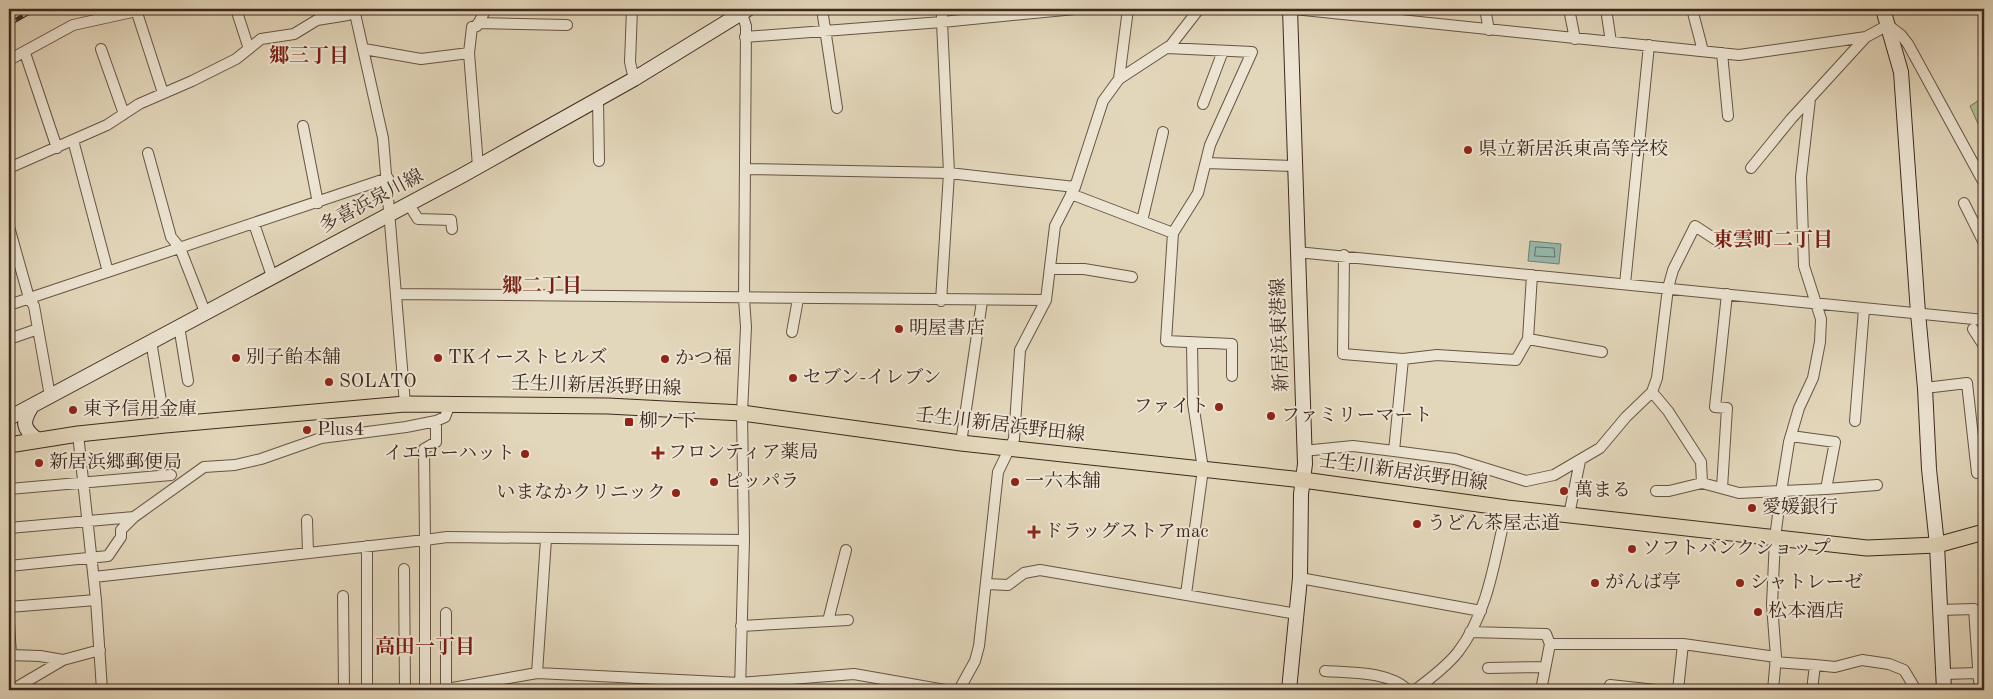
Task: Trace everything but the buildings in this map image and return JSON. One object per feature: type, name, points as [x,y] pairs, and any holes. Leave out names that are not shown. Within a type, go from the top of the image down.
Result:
[{"type":"main road","name":"新居浜東港線","points":[[1289,690],[1300,578],[1301,494],[1303,480],[1290,9]]},
{"type":"main road","points":[[1883,9],[1901,72],[1925,388],[1929,469],[1937,545],[1944,690]]},
{"type":"main road","name":"多喜浜泉川線","points":[[9,418],[598,100],[634,80],[745,11]]},
{"type":"main road","name":"壬生川新居浜野田線","points":[[9,445],[78,434],[405,404],[598,405],[742,413],[962,443],[1303,480],[1507,508],[1867,548],[1937,545],[1984,532]]},
{"type":"main road","points":[[33,405],[25,418],[24,425],[28,433],[38,440]]},
{"type":"street","points":[[236,9],[250,49]]},
{"type":"street","points":[[478,24],[486,9]]},
{"type":"street","points":[[632,9],[630,62],[634,80]]},
{"type":"street","points":[[822,9],[837,108]]},
{"type":"street","points":[[940,300],[950,174],[942,9]]},
{"type":"street","points":[[745,37],[942,22],[1075,9]]},
{"type":"street","points":[[1119,79],[1128,9]]},
{"type":"street","points":[[958,690],[976,661],[987,584],[998,472],[1014,439],[1020,350],[1046,300],[1055,226],[1073,191],[1103,101],[1119,79],[1167,48],[1200,9]]},
{"type":"street","points":[[1294,9],[1358,12],[1489,30],[1739,55],[1866,37]]},
{"type":"street","points":[[1485,9],[1489,30]]},
{"type":"street","points":[[1569,9],[1575,39]]},
{"type":"street","points":[[1606,9],[1611,42]]},
{"type":"street","points":[[1692,9],[1703,51]]},
{"type":"street","points":[[9,168],[107,125],[164,93],[192,82],[236,59],[261,39],[294,34],[317,20],[355,10],[383,138],[388,178],[405,404]]},
{"type":"street","points":[[740,687],[744,540],[742,413],[746,327],[744,298],[745,11]]},
{"type":"street","points":[[9,60],[25,53],[73,25],[135,14],[164,93]]},
{"type":"street","points":[[478,166],[469,53],[472,27],[478,24],[568,25]]},
{"type":"street","points":[[1751,168],[1866,37],[1888,25],[1901,35],[1908,44],[1984,183]]},
{"type":"street","points":[[1625,284],[1649,45]]},
{"type":"street","points":[[1167,48],[1252,52],[1210,145],[1198,193],[1173,233],[1166,341],[1232,344],[1232,376]]},
{"type":"street","points":[[101,49],[124,114]]},
{"type":"street","points":[[364,49],[421,60],[469,53]]},
{"type":"street","points":[[1203,104],[1223,51]]},
{"type":"street","points":[[1722,52],[1728,116]]},
{"type":"street","points":[[25,53],[57,148]]},
{"type":"street","points":[[1773,690],[1775,660],[1772,606],[1775,538],[1781,492],[1791,436],[1813,378],[1820,342],[1821,319],[1804,266],[1802,226],[1801,177],[1810,99]]},
{"type":"street","points":[[598,100],[600,160]]},
{"type":"street","points":[[303,126],[318,202]]},
{"type":"street","points":[[1142,221],[1163,132]]},
{"type":"street","points":[[73,140],[108,272]]},
{"type":"street","points":[[148,153],[171,237],[180,248],[205,312]]},
{"type":"street","points":[[1206,163],[1294,166]]},
{"type":"street","points":[[745,169],[950,174],[1073,191],[1173,233]]},
{"type":"street","points":[[9,305],[388,178]]},
{"type":"street","points":[[408,203],[418,219],[451,220],[452,228]]},
{"type":"street","points":[[1964,203],[1984,243]]},
{"type":"street","points":[[254,224],[272,276]]},
{"type":"street","points":[[1303,451],[1353,446],[1454,459],[1526,481],[1554,476],[1600,448],[1626,416],[1652,392],[1657,378],[1668,288],[1673,270],[1695,226],[1721,243]]},
{"type":"street","points":[[9,227],[29,298],[34,306],[50,396]]},
{"type":"street","points":[[1297,252],[1984,320]]},
{"type":"street","points":[[1344,256],[1343,354],[1403,359],[1438,355],[1516,360],[1528,339],[1532,275]]},
{"type":"street","points":[[1050,270],[1084,269],[1132,277]]},
{"type":"street","points":[[396,294],[982,301],[1046,300]]},
{"type":"street","points":[[1722,488],[1727,408],[1715,407],[1727,294]]},
{"type":"street","points":[[792,332],[798,299]]},
{"type":"street","points":[[962,443],[982,301]]},
{"type":"street","points":[[1855,422],[1864,309]]},
{"type":"street","points":[[179,326],[188,381]]},
{"type":"street","points":[[9,338],[38,329]]},
{"type":"street","points":[[1973,329],[1984,346]]},
{"type":"street","points":[[1528,339],[1602,352]]},
{"type":"street","points":[[151,341],[165,425]]},
{"type":"street","points":[[1186,594],[1203,469],[1193,403],[1192,342]]},
{"type":"street","points":[[1394,451],[1403,359]]},
{"type":"street","points":[[1925,388],[1967,383],[1977,473],[1984,472]]},
{"type":"street","points":[[1652,392],[1668,410],[1701,462],[1702,482]]},
{"type":"street","points":[[9,566],[108,556],[121,537],[121,530],[134,517],[204,467],[235,465],[261,460],[321,438],[406,427],[436,421],[445,417],[450,404]]},
{"type":"street","points":[[425,690],[424,449],[436,442],[436,421]]},
{"type":"street","points":[[78,434],[94,577],[102,690]]},
{"type":"street","points":[[1791,436],[1835,442],[1826,489]]},
{"type":"street","points":[[1568,515],[1580,461]]},
{"type":"street","points":[[9,489],[171,475]]},
{"type":"street","points":[[1656,490],[1668,491],[1702,482],[1739,493],[1876,485]]},
{"type":"street","points":[[1415,690],[1458,652],[1481,611],[1507,508]]},
{"type":"street","points":[[9,528],[134,517]]},
{"type":"street","points":[[307,520],[308,553]]},
{"type":"street","points":[[94,577],[448,537],[744,540]]},
{"type":"street","points":[[537,673],[546,539]]},
{"type":"street","points":[[367,546],[367,690]]},
{"type":"street","points":[[828,621],[846,550]]},
{"type":"street","points":[[404,569],[405,690]]},
{"type":"street","points":[[987,584],[1008,585],[1024,573],[1040,570],[1297,614]]},
{"type":"street","points":[[1300,578],[1481,611]]},
{"type":"street","points":[[343,596],[344,690]]},
{"type":"street","points":[[9,607],[96,600]]},
{"type":"street","points":[[1940,610],[1974,609],[1979,677],[1944,674]]},
{"type":"street","points":[[446,613],[443,690],[537,673],[740,687],[854,674],[945,690]]},
{"type":"street","points":[[742,626],[848,620]]},
{"type":"street","points":[[9,624],[10,655],[40,656],[63,660]]},
{"type":"street","points":[[1470,632],[1546,634],[1550,644],[1541,690]]},
{"type":"street","points":[[1550,644],[1683,644],[1775,660],[1834,667],[1862,660],[1889,664],[1904,670],[1916,690]]},
{"type":"street","points":[[1678,690],[1683,644]]},
{"type":"street","points":[[12,690],[63,660],[100,650]]},
{"type":"street","points":[[1812,690],[1815,665]]},
{"type":"street","points":[[1488,668],[1545,667]]},
{"type":"street","points":[[1325,671],[1374,676],[1402,685],[1408,690]]},
{"type":"street","points":[[1610,690],[1610,685],[1656,690]]},
{"type":"green space","points":[[1984,97],[1984,137],[1970,106]]},
{"type":"water","points":[[1530,241],[1561,244],[1559,264],[1528,261]]},
{"type":"railway","points":[[9,24],[35,9]]},
{"type":"place","name":"県立新居浜東高等学校","points":[[1468,150]]},
{"type":"place","name":"明屋書店","points":[[899,329]]},
{"type":"place","name":"別子飴本舗","points":[[236,358]]},
{"type":"place","name":"TKイーストヒルズ","points":[[438,358]]},
{"type":"place","name":"かつ福","points":[[665,359]]},
{"type":"place","name":"セブン-イレブン","points":[[793,378]]},
{"type":"place","name":"SOLATO","points":[[329,382]]},
{"type":"place","name":"ファイト","points":[[1219,407]]},
{"type":"place","name":"東予信用金庫","points":[[73,410]]},
{"type":"place","name":"ファミリーマート","points":[[1271,416]]},
{"type":"place","name":"柳ノ下","points":[[629,422]]},
{"type":"place","name":"Plus4","points":[[307,430]]},
{"type":"place","name":"フロンティア薬局","points":[[658,453]]},
{"type":"place","name":"イエローハット","points":[[525,454]]},
{"type":"place","name":"新居浜郷郵便局","points":[[39,463]]},
{"type":"place","name":"ピッパラ","points":[[714,482]]},
{"type":"place","name":"一六本舗","points":[[1015,482]]},
{"type":"place","name":"萬まる","points":[[1564,491]]},
{"type":"place","name":"いまなかクリニック","points":[[676,493]]},
{"type":"place","name":"愛媛銀行","points":[[1752,508]]},
{"type":"place","name":"うどん茶屋志道","points":[[1417,524]]},
{"type":"place","name":"ドラッグストアmac","points":[[1034,532]]},
{"type":"place","name":"ソフトバンクショップ","points":[[1632,549]]},
{"type":"place","name":"がんば亭","points":[[1595,583]]},
{"type":"place","name":"シャトレーゼ","points":[[1740,583]]},
{"type":"place","name":"松本酒店","points":[[1758,612]]},
{"type":"district","name":"郷三丁目","points":[[309,57]]},
{"type":"district","name":"東雲町二丁目","points":[[1773,241]]},
{"type":"district","name":"郷二丁目","points":[[542,287]]},
{"type":"district","name":"高田一丁目","points":[[425,648]]}]
